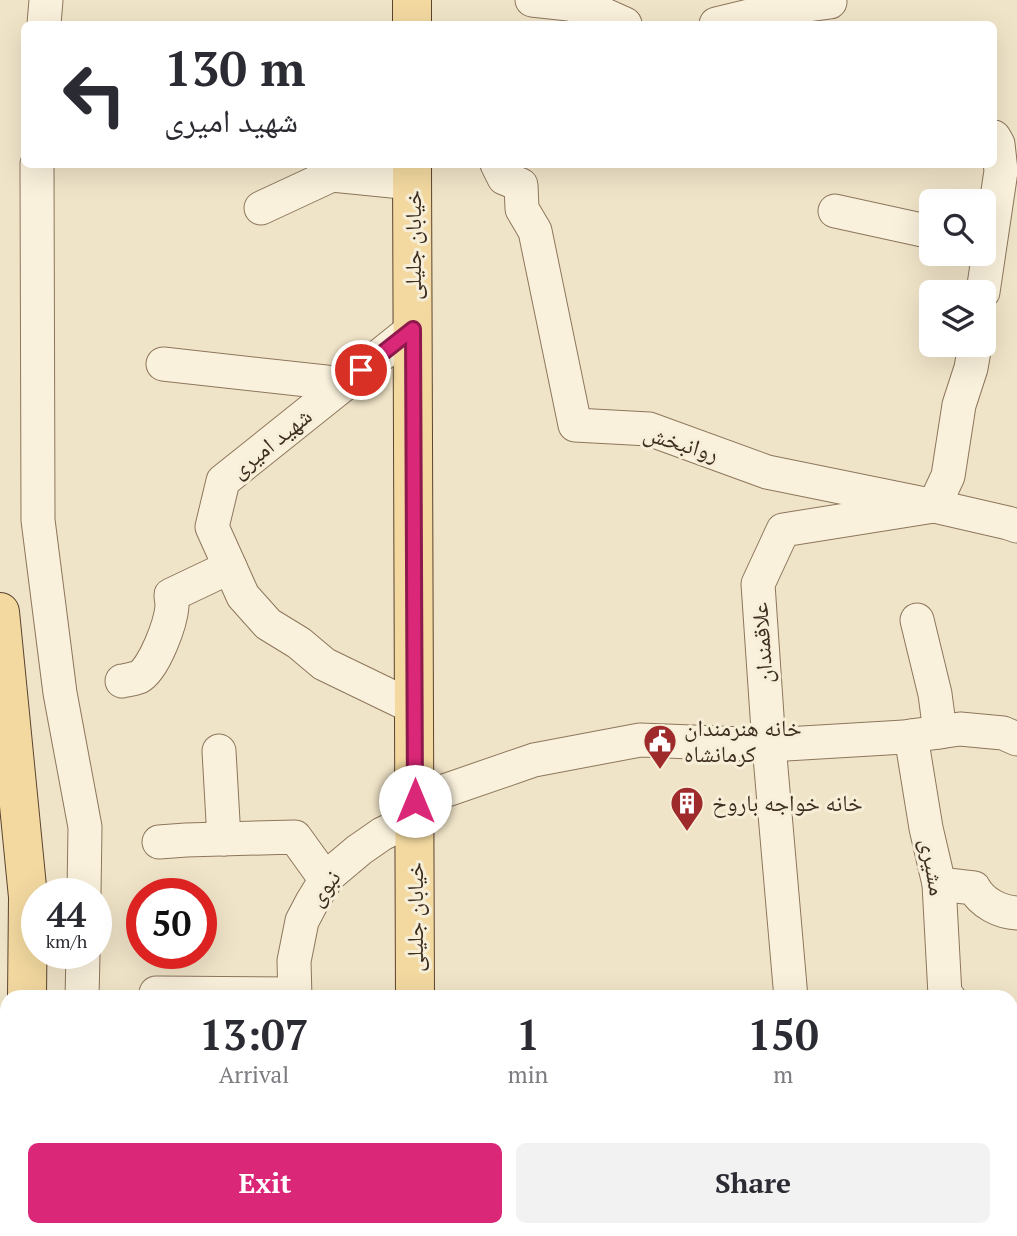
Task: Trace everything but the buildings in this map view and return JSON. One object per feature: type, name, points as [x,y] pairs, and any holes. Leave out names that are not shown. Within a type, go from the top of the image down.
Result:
[{"type":"main road","points":[[412,0],[412,21]]},
{"type":"main road","name":"خیابان جلیلی","points":[[412,174],[415,990]]},
{"type":"main road","points":[[0,612],[29,897],[27,990]]},
{"type":"street","points":[[44,21],[46,0]]},
{"type":"street","points":[[532,0],[569,4],[596,11],[618,21]]},
{"type":"street","points":[[728,21],[778,9],[834,9]]},
{"type":"street","points":[[996,211],[1009,171],[997,142]]},
{"type":"street","points":[[37,168],[38,520],[60,693],[85,827],[84,878]]},
{"type":"street","name":"روانبخش","points":[[500,168],[505,178],[521,185],[522,209],[535,231],[575,425],[649,429],[767,472],[1017,526]]},
{"type":"street","points":[[261,208],[332,175],[412,174]]},
{"type":"street","points":[[835,211],[919,229]]},
{"type":"street","name":"شهید امیری","points":[[413,329],[223,481],[212,527],[243,596],[268,624],[299,643],[324,664],[415,708]]},
{"type":"street","points":[[934,506],[948,476],[959,405],[973,357]]},
{"type":"street","points":[[163,364],[344,384]]},
{"type":"street","name":"علاقمندان","points":[[789,990],[758,584],[783,530],[934,506]]},
{"type":"street","points":[[122,681],[138,677],[147,671],[162,643],[172,606],[171,595],[230,567]]},
{"type":"street","name":"مشیری","points":[[917,620],[932,681],[925,734],[926,828],[939,884],[945,990]]},
{"type":"street","name":"نبوی","points":[[295,990],[295,961],[302,922],[328,876],[415,809],[534,760],[640,740],[769,745],[960,729],[1003,733],[1017,739]]},
{"type":"street","points":[[219,751],[224,839]]},
{"type":"street","points":[[159,842],[295,837],[326,880]]},
{"type":"street","points":[[939,884],[974,888],[978,896],[1003,912],[1017,913]]},
{"type":"street","points":[[82,990],[83,969]]},
{"type":"place","name":"خانه هنرمندان کرمانشاه","points":[[660,771]]},
{"type":"place","name":"خانه خواجه باروخ","points":[[687,833]]},
{"type":"route","points":[[361,370],[413,329],[415,801]]}]
